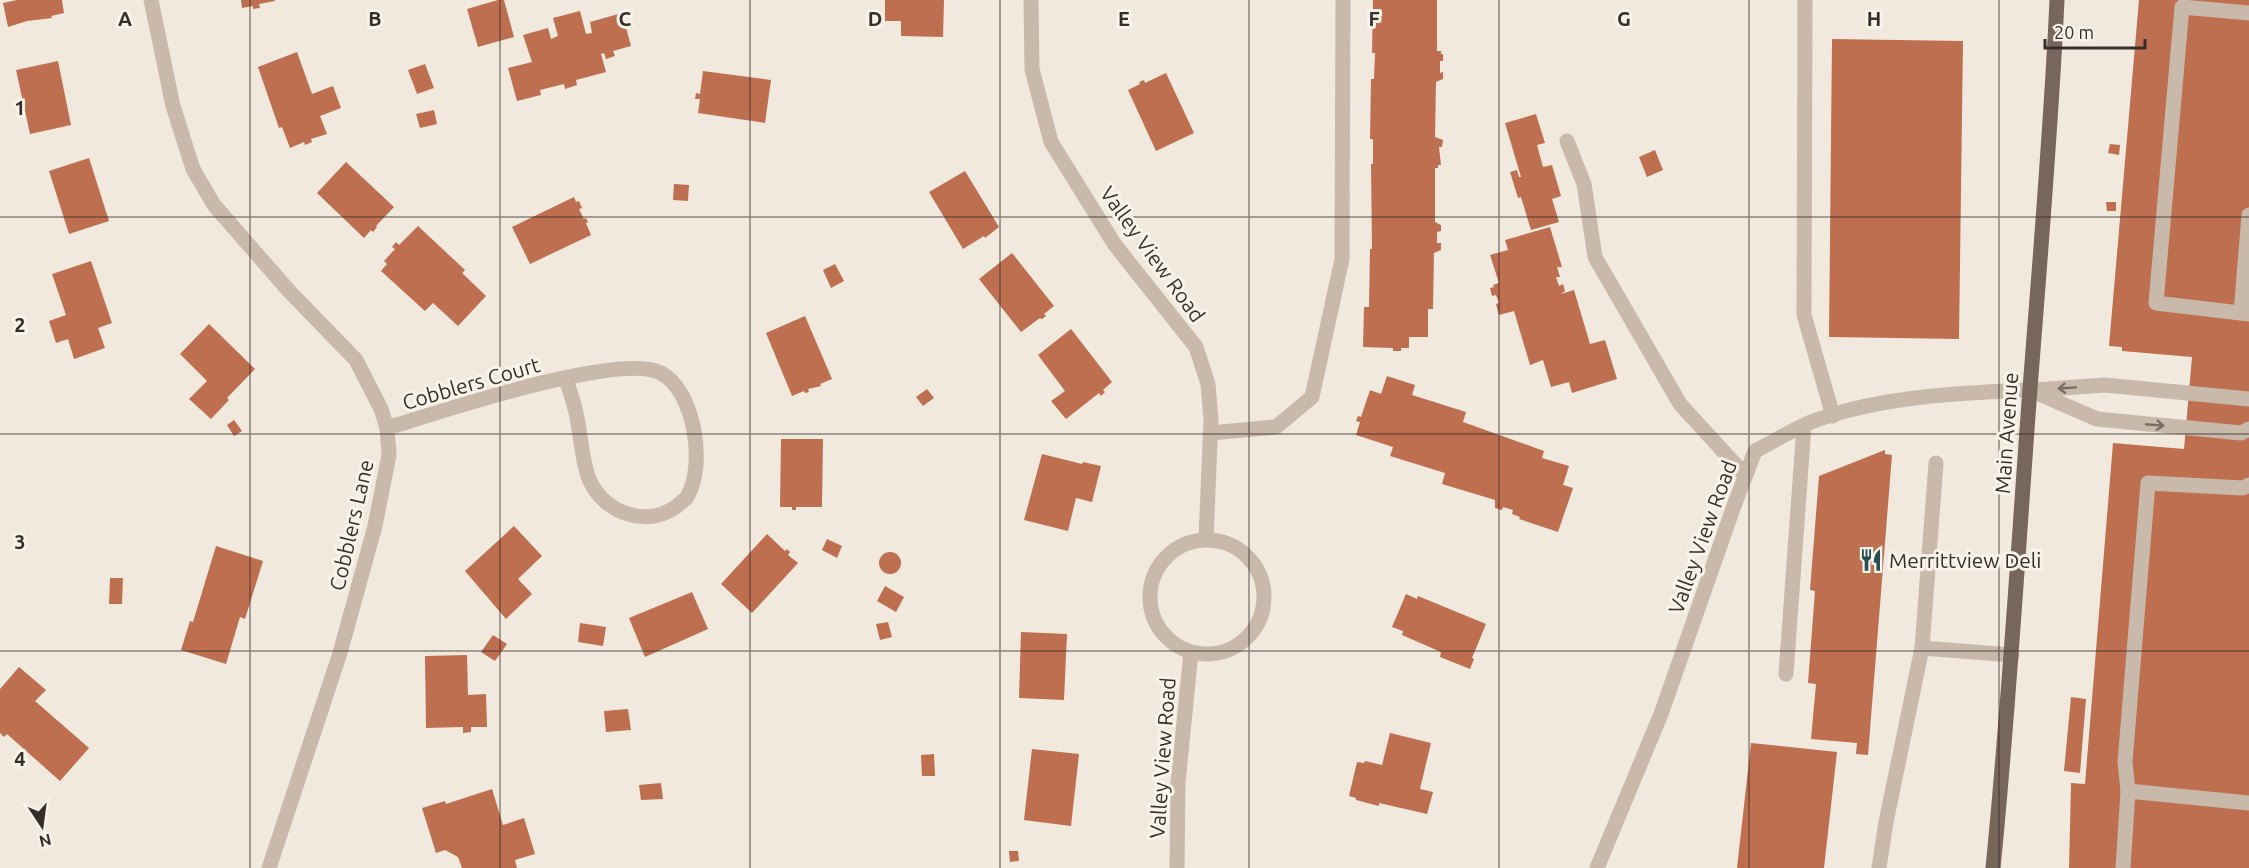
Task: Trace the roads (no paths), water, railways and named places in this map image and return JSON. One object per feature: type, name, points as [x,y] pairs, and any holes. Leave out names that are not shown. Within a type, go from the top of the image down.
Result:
[{"type":"main road","name":"Main Avenue","points":[[1993,868],[2012,655],[2052,116],[2057,0]]},
{"type":"street","name":"Cobblers Lane","points":[[151,0],[173,106],[193,169],[214,205],[288,291],[356,360],[381,409],[387,428],[389,454],[375,526],[340,654],[269,868]]},
{"type":"street","name":"Valley View Road","points":[[1031,0],[1032,69],[1051,142],[1115,244],[1196,347],[1208,384],[1211,420],[1206,539]]},
{"type":"street","points":[[1210,433],[1276,427],[1312,397],[1342,259],[1343,0]]},
{"type":"street","points":[[1805,0],[1804,315],[1833,416]]},
{"type":"street","points":[[2249,13],[2182,7],[2156,303],[2245,313],[2249,215]]},
{"type":"street","points":[[1567,141],[1584,184],[1594,257],[1680,404],[1745,476]]},
{"type":"street","name":"Cobblers Court","points":[[387,428],[531,385],[598,371],[634,367],[661,373],[676,387],[688,407],[694,426],[696,474],[687,498],[667,513],[642,518],[623,514],[603,498],[590,481],[577,414],[566,379]]},
{"type":"street","name":"Valley View Road","points":[[1597,868],[1661,714],[1755,452],[1804,426],[1833,416],[1872,405],[1961,393],[2105,385],[2249,399]]},
{"type":"street","points":[[2030,390],[2097,419],[2241,433],[2249,429]]},
{"type":"street","points":[[1786,674],[1804,426]]},
{"type":"street","points":[[1879,868],[1886,822],[1922,648],[1936,464]]},
{"type":"street","points":[[2123,868],[2128,791],[2125,762],[2148,483],[2243,488],[2249,485]]},
{"type":"street","name":"Valley View Road","points":[[1206,539],[1223,541],[1240,549],[1253,562],[1262,577],[1265,595],[1262,613],[1255,629],[1242,642],[1226,651],[1209,654],[1191,652],[1177,646],[1165,636],[1151,610],[1150,595],[1152,580],[1158,567],[1167,556],[1191,541],[1206,539]]},
{"type":"street","points":[[1922,648],[2012,655]]},
{"type":"street","name":"Valley View Road","points":[[1177,868],[1178,783],[1191,652]]},
{"type":"street","points":[[2128,791],[2249,803]]},
{"type":"place","name":"Merrittview Deli","points":[[1871,560]]}]
